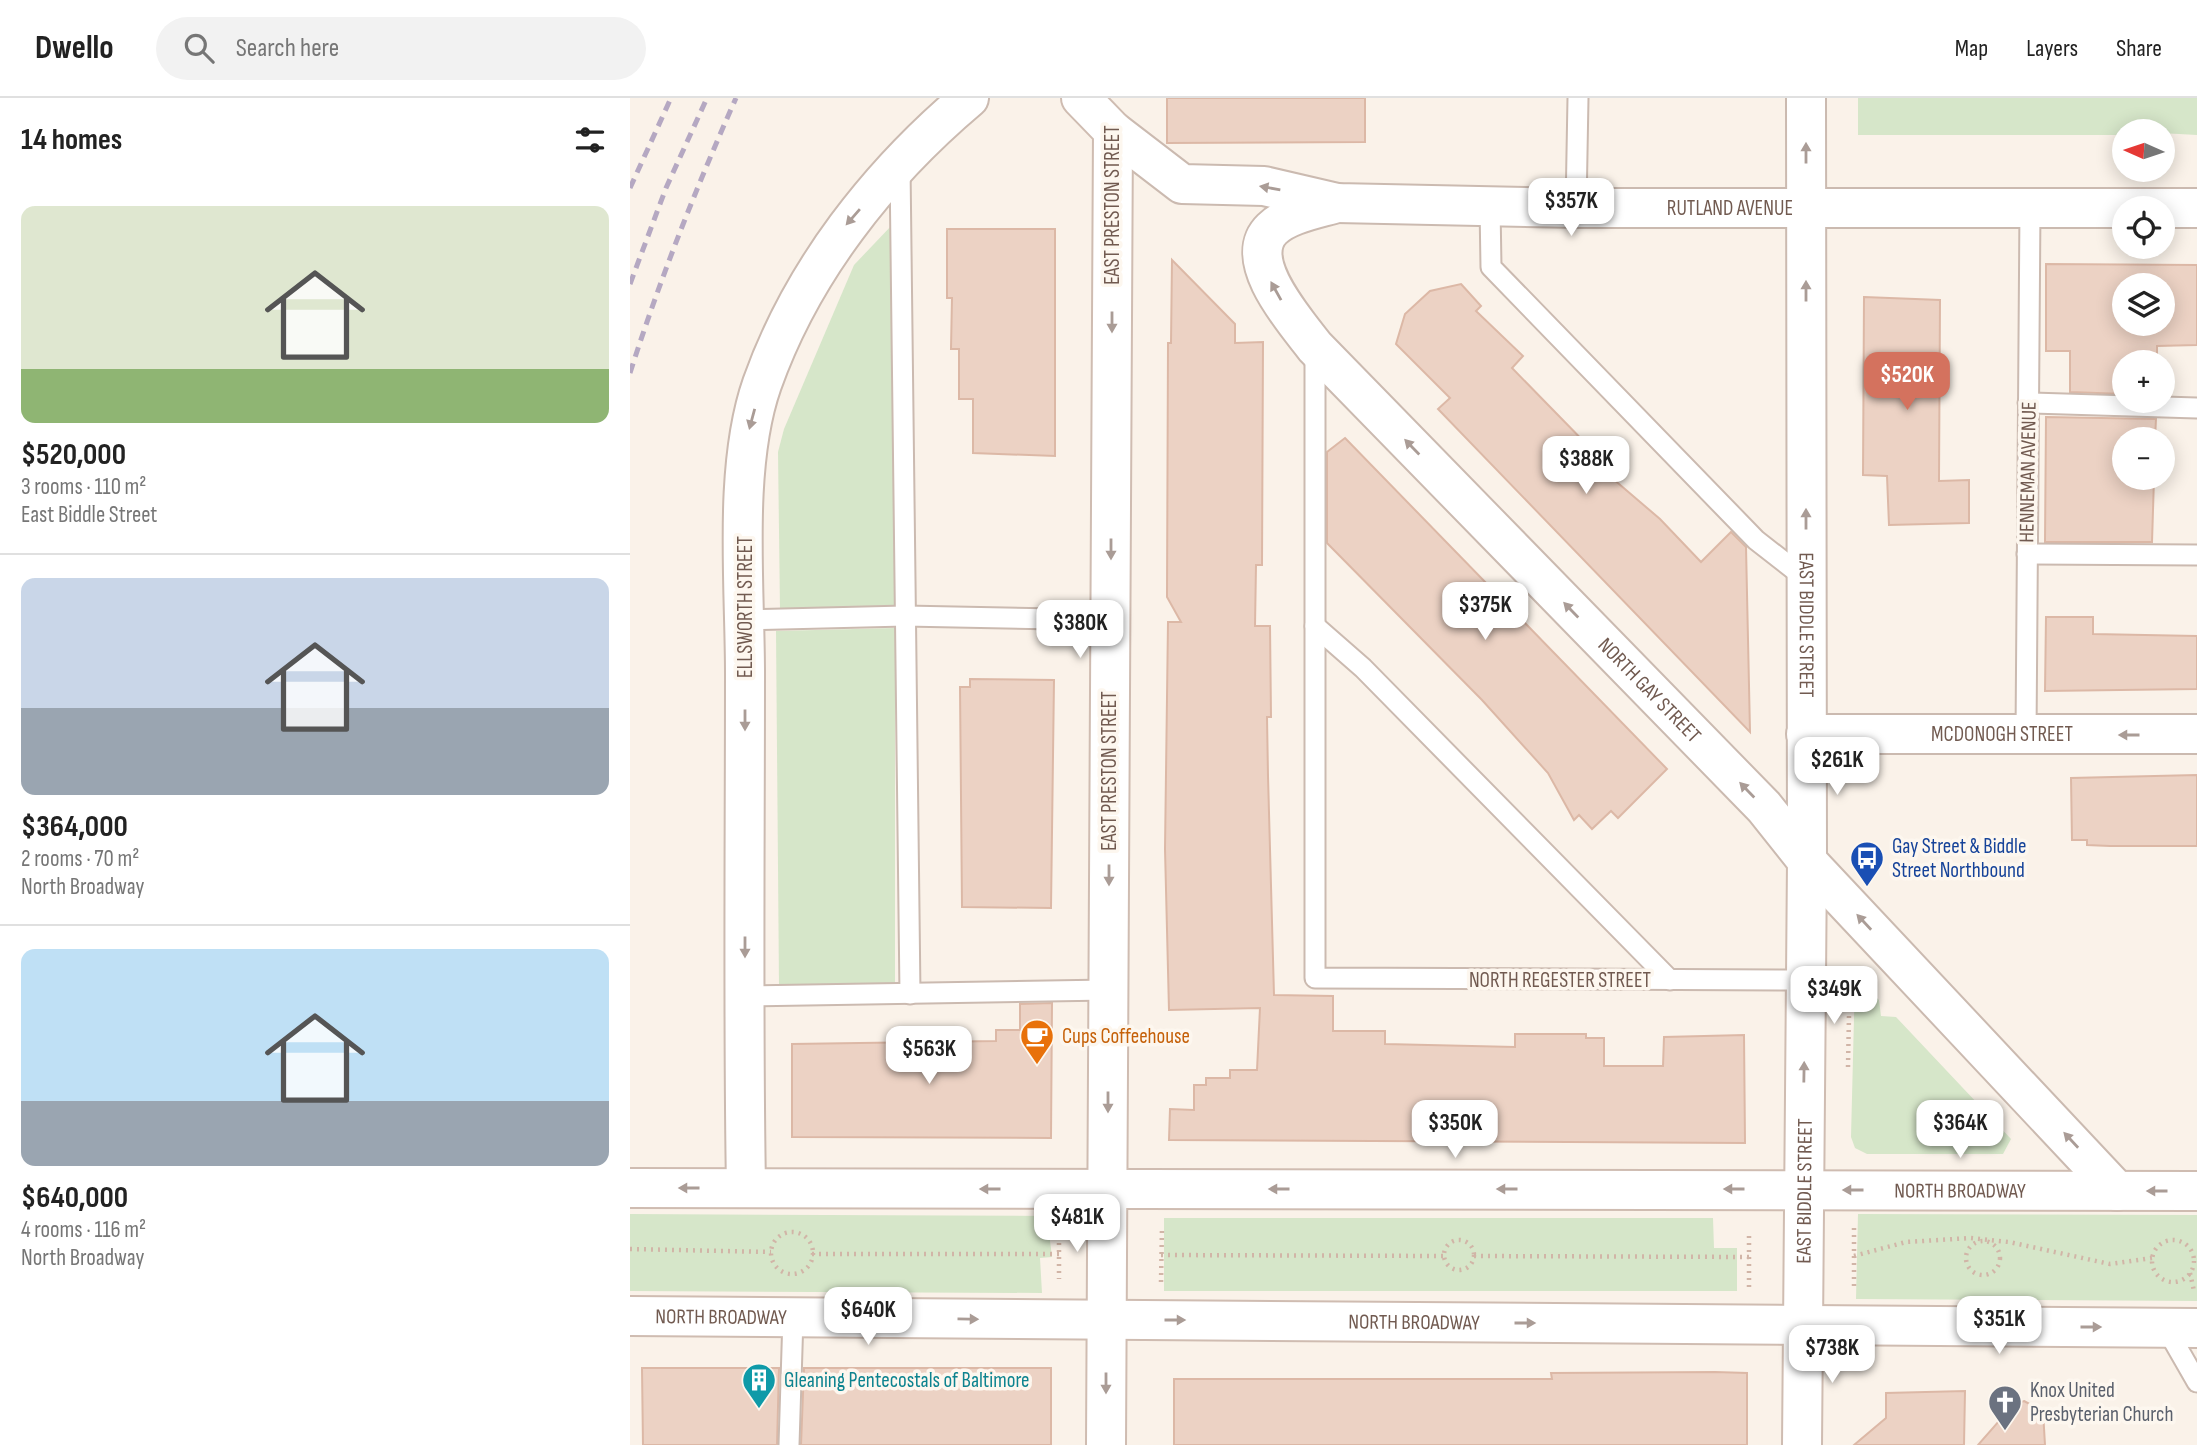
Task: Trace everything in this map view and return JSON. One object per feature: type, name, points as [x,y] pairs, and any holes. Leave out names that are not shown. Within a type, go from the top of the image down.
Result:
[{"type":"main road","name":"ELLSWORTH STREET","points":[[746,1188],[745,620],[746,469],[749,428],[762,383],[784,333],[841,231],[900,165],[969,98]]},
{"type":"main road","points":[[1081,98],[1113,115]]},
{"type":"main road","name":"EAST BIDDLE STREET","points":[[1802,1445],[1807,861],[1805,98]]},
{"type":"main road","name":"RUTLAND AVENUE","points":[[1113,115],[1182,184],[1264,186],[1337,203],[1576,208],[2197,208]]},
{"type":"main road","name":"EAST PRESTON STREET","points":[[1106,1445],[1113,115]]},
{"type":"main road","name":"NORTH GAY STREET","points":[[1337,203],[1292,217],[1271,229],[1262,247],[1265,270],[1277,296],[1315,347],[1764,807],[1807,861],[2117,1191]]},
{"type":"main road","name":"MCDONOGH STREET","points":[[1806,734],[2197,734]]},
{"type":"main road","name":"NORTH BROADWAY","points":[[630,1188],[2197,1191]]},
{"type":"main road","name":"NORTH BROADWAY","points":[[630,1316],[2182,1328]]},
{"type":"lane","points":[[1576,208],[1578,98]]},
{"type":"lane","points":[[900,165],[910,994]]},
{"type":"lane","points":[[1490,206],[1490,267],[1756,540],[1806,579]]},
{"type":"lane","name":"HENNEMAN AVENUE","points":[[2026,736],[2030,208]]},
{"type":"lane","points":[[1315,347],[1315,626],[1363,668],[1671,981]]},
{"type":"lane","points":[[2028,403],[2197,408]]},
{"type":"lane","points":[[2027,554],[2197,555]]},
{"type":"lane","points":[[745,620],[905,616],[1110,620]]},
{"type":"lane","name":"NORTH REGESTER STREET","points":[[1315,626],[1315,978],[1805,980]]},
{"type":"lane","points":[[745,996],[1108,990]]},
{"type":"lane","points":[[789,1445],[793,1317]]},
{"type":"lane","points":[[2182,1328],[2197,1382]]},
{"type":"path","points":[[1848,1075],[1850,956],[1860,966]]},
{"type":"path","points":[[1853,1297],[1854,1217]]},
{"type":"path","points":[[1160,1286],[1162,1223]]},
{"type":"path","points":[[1059,1226],[1059,1287]]},
{"type":"path","points":[[1749,1231],[1749,1298]]},
{"type":"path","points":[[771,1252],[781,1235],[795,1233],[807,1239],[813,1254]]},
{"type":"path","points":[[1854,1256],[1906,1242],[1971,1238],[2009,1242],[2110,1264],[2152,1258]]},
{"type":"path","points":[[1460,1240],[1469,1244],[1474,1256],[1468,1267],[1458,1271],[1446,1265],[1443,1256],[1450,1242],[1460,1240]]},
{"type":"path","points":[[2170,1240],[2183,1242],[2196,1261],[2185,1278],[2172,1283],[2154,1272],[2152,1258],[2158,1246],[2170,1240]]},
{"type":"path","points":[[1988,1241],[1997,1248],[2000,1262],[1994,1271],[1979,1275],[1970,1269],[1967,1254],[1972,1245],[1988,1241]]},
{"type":"path","points":[[630,1249],[771,1252]]},
{"type":"path","points":[[771,1252],[779,1270],[792,1275],[804,1270],[813,1254]]},
{"type":"path","points":[[813,1254],[1059,1254]]},
{"type":"path","points":[[1161,1255],[1443,1256]]},
{"type":"path","points":[[1474,1256],[1749,1258]]},
{"type":"green space","points":[[1858,98],[2197,98],[2197,135],[2175,134],[2175,119],[2112,119],[2112,135],[1858,135]]},
{"type":"green space","points":[[893,224],[896,609],[780,610],[778,452],[784,429],[854,265]]},
{"type":"green space","points":[[895,628],[895,986],[779,986],[776,631]]},
{"type":"green space","points":[[1855,978],[1879,1000],[1881,1016],[1896,1017],[2011,1139],[2003,1154],[1867,1154],[1855,1148],[1851,1137]]},
{"type":"green space","points":[[630,1214],[1047,1216],[1052,1257],[1040,1258],[1042,1293],[630,1291]]},
{"type":"green space","points":[[1858,1214],[2197,1215],[2197,1301],[1856,1299]]},
{"type":"green space","points":[[1164,1218],[1713,1218],[1714,1248],[1737,1248],[1737,1291],[1164,1291]]},
{"type":"building","points":[[1167,98],[1365,98],[1365,142],[1167,143]]},
{"type":"building","points":[[947,229],[1055,229],[1055,456],[973,453],[973,399],[959,399],[959,349],[951,349],[952,298],[947,298]]},
{"type":"building","points":[[1172,260],[1235,324],[1235,343],[1263,342],[1262,565],[1256,565],[1255,626],[1270,626],[1271,717],[1267,717],[1274,995],[1333,996],[1333,1031],[1385,1031],[1385,1044],[1515,1047],[1515,1034],[1586,1034],[1586,1038],[1604,1038],[1604,1066],[1663,1066],[1664,1037],[1744,1035],[1745,1143],[1169,1140],[1170,1109],[1194,1110],[1194,1085],[1206,1085],[1206,1078],[1230,1078],[1230,1070],[1257,1070],[1260,1008],[1169,1010],[1165,849],[1168,622],[1181,622],[1167,597],[1168,343],[1171,343]]},
{"type":"building","points":[[2046,264],[2197,265],[2197,345],[2157,346],[2157,350],[2112,350],[2112,394],[2070,392],[2070,351],[2046,351]]},
{"type":"building","points":[[1461,284],[1481,306],[1476,311],[1523,356],[1512,368],[1596,454],[1609,469],[1605,472],[1660,519],[1701,562],[1731,532],[1746,547],[1750,732],[1438,409],[1450,398],[1396,344],[1405,314],[1430,291]]},
{"type":"building","points":[[1864,297],[1940,300],[1939,481],[1969,480],[1969,523],[1889,525],[1887,476],[1863,475]]},
{"type":"building","points":[[2046,417],[2156,419],[2156,427],[2112,427],[2112,490],[2154,490],[2152,542],[2045,542]]},
{"type":"building","points":[[1345,438],[1667,769],[1618,818],[1611,811],[1592,829],[1579,815],[1574,820],[1548,773],[1482,700],[1327,543],[1327,452]]},
{"type":"building","points":[[2046,617],[2093,617],[2093,634],[2197,636],[2197,689],[2045,691]]},
{"type":"building","points":[[970,679],[1054,680],[1051,908],[962,907],[960,687],[970,687]]},
{"type":"building","points":[[2197,775],[2197,846],[2087,845],[2087,840],[2072,840],[2071,778]]},
{"type":"building","points":[[1052,1003],[1051,1138],[792,1137],[792,1044],[996,1041],[996,1030],[1020,1030],[1020,1004]]},
{"type":"building","points":[[642,1368],[779,1368],[777,1445],[643,1445]]},
{"type":"building","points":[[804,1368],[1051,1368],[1051,1445],[801,1445]]},
{"type":"building","points":[[1551,1373],[1747,1373],[1747,1445],[1174,1445],[1174,1379],[1552,1379]]},
{"type":"building","points":[[1965,1391],[1964,1445],[1854,1445],[1886,1418],[1886,1393]]},
{"type":"building","name":"Knox United Presbyterian Church","points":[[2024,1401],[2043,1411],[2045,1445],[1978,1445],[2013,1405]]},
{"type":"railway","points":[[630,188],[671,98]]},
{"type":"railway","points":[[630,284],[666,188],[707,98]]},
{"type":"railway","points":[[630,373],[679,234],[736,98]]},
{"type":"place","name":"Gay Street & Biddle Street Northbound","points":[[1867,888]]},
{"type":"place","name":"Cups Coffeehouse","points":[[1037,1066]]},
{"type":"place","name":"Gleaning Pentecostals of Baltimore","points":[[759,1410]]},
{"type":"place","name":"Knox United Presbyterian Church","points":[[2005,1432]]}]
